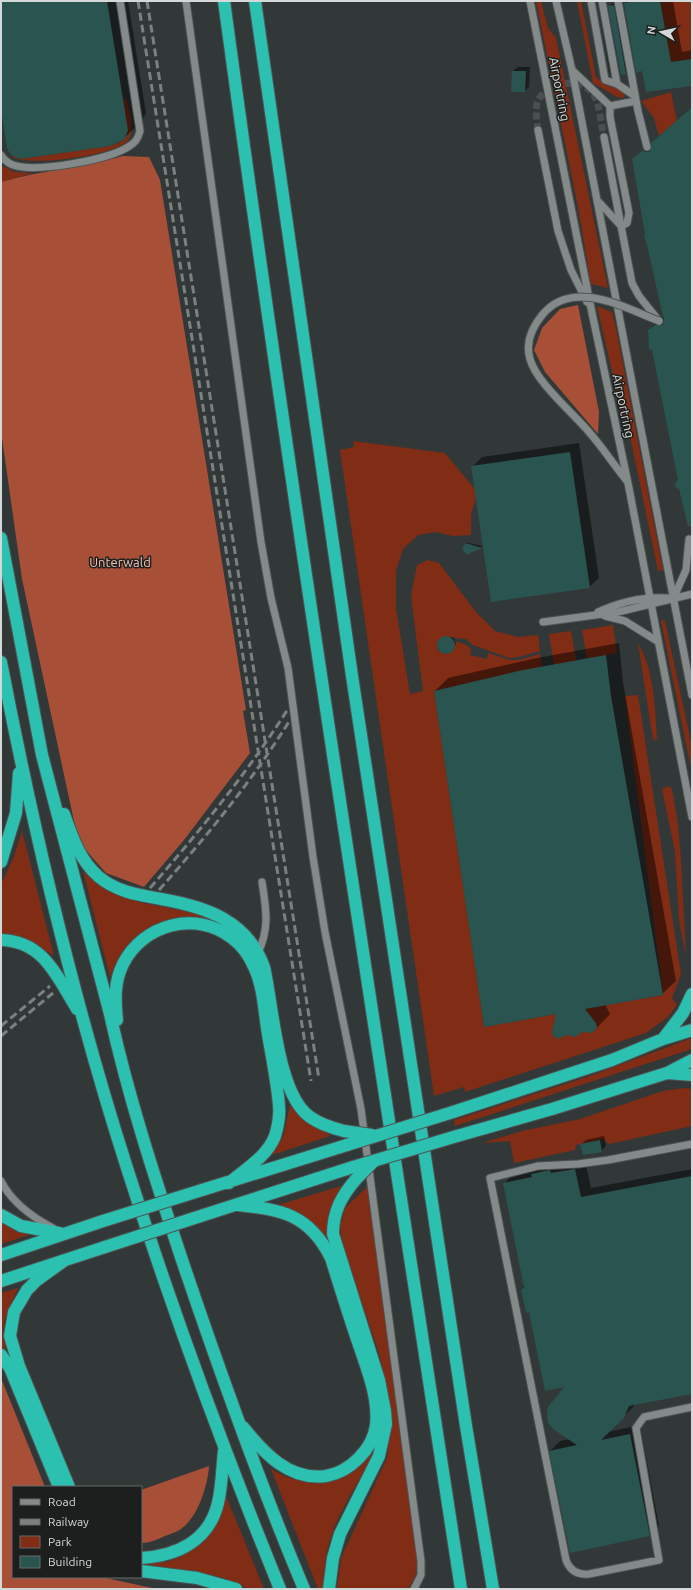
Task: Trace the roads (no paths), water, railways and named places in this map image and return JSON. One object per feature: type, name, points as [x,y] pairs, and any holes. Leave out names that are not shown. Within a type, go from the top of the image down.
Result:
[{"type":"highway","points":[[224,1],[300,535],[462,1589]]},
{"type":"highway","points":[[255,1],[354,683],[465,1418],[493,1589]]},
{"type":"highway","points":[[1,538],[42,755],[110,1014],[119,1057],[152,1170],[236,1418],[304,1589]]},
{"type":"highway","points":[[1,662],[20,762],[84,1020],[126,1167],[224,1447],[280,1589]]},
{"type":"highway","points":[[42,755],[76,844],[83,858],[100,878],[123,891],[186,904],[218,914],[241,930],[258,953],[264,967],[268,984],[281,1061],[291,1094],[300,1107],[309,1117],[344,1131],[376,1136]]},
{"type":"highway","points":[[1,862],[16,813],[20,762]]},
{"type":"highway","points":[[119,1057],[116,986],[123,964],[138,943],[164,928],[188,923],[202,924],[218,929],[240,946],[252,962],[260,982],[279,1107],[278,1122],[270,1144],[257,1160],[229,1183]]},
{"type":"highway","points":[[1,940],[18,942],[30,947],[44,957],[84,1020]]},
{"type":"highway","points":[[663,1039],[683,1013],[692,994]]},
{"type":"highway","points":[[1,1255],[62,1233],[229,1183],[453,1112],[612,1060],[663,1039],[692,1030]]},
{"type":"highway","points":[[1,1281],[210,1213],[355,1172],[374,1161],[552,1109],[667,1073],[692,1060]]},
{"type":"highway","points":[[667,1073],[692,1074]]},
{"type":"highway","points":[[329,1589],[333,1558],[340,1534],[379,1456],[386,1424],[385,1410],[379,1380],[333,1234],[334,1218],[337,1207],[355,1172]]},
{"type":"highway","points":[[236,1418],[253,1438],[279,1464],[291,1471],[315,1476],[336,1472],[346,1468],[355,1461],[374,1436],[376,1415],[369,1375],[330,1258],[322,1241],[315,1232],[293,1216],[238,1205]]},
{"type":"highway","points":[[1,1215],[21,1226],[62,1233]]},
{"type":"highway","points":[[65,1260],[37,1280],[27,1290],[14,1312],[10,1336],[19,1366],[69,1486]]},
{"type":"highway","points":[[1,1355],[13,1374],[60,1486]]},
{"type":"highway","points":[[142,1558],[168,1555],[182,1549],[196,1540],[205,1529],[214,1515],[218,1504],[224,1447]]},
{"type":"highway","points":[[142,1571],[197,1578],[236,1589]]},
{"type":"street","points":[[1,155],[5,161],[21,167],[63,164],[114,154],[128,147],[138,138],[140,131],[120,1]]},
{"type":"street","points":[[186,1],[261,542],[271,598],[288,668],[313,857],[325,932],[361,1109],[421,1561],[421,1575],[414,1589]]},
{"type":"street","name":"Airportring","points":[[530,1],[592,313],[628,483],[657,641],[692,817]]},
{"type":"street","name":"Airportring","points":[[556,1],[572,70],[692,695]]},
{"type":"street","points":[[591,1],[605,80],[617,84],[636,99]]},
{"type":"street","points":[[602,1],[617,84]]},
{"type":"street","points":[[618,1],[636,99],[647,146]]},
{"type":"street","points":[[572,70],[610,106],[610,117],[629,213],[627,223],[621,226]]},
{"type":"street","points":[[610,106],[636,99]]},
{"type":"street","points":[[538,130],[558,231],[571,270],[592,313]]},
{"type":"street","points":[[604,137],[632,283],[639,296],[659,321],[591,297],[571,298],[559,302],[543,314],[531,331],[529,340],[529,358],[543,382],[590,433],[628,483]]},
{"type":"street","points":[[597,200],[621,226]]},
{"type":"street","points":[[673,599],[686,570],[689,539]]},
{"type":"street","points":[[590,616],[625,602],[673,599],[692,594]]},
{"type":"street","points":[[543,622],[590,616],[650,601]]},
{"type":"street","points":[[599,614],[625,621],[657,641]]},
{"type":"street","points":[[258,953],[265,938],[267,926],[262,882]]},
{"type":"street","points":[[692,1144],[608,1160],[578,1164],[538,1166],[490,1178],[566,1560],[571,1570],[583,1574],[589,1574],[659,1560],[636,1428],[644,1417],[692,1407]]},
{"type":"street","points":[[1,1181],[7,1193],[33,1218],[62,1233]]},
{"type":"tunnel","points":[[538,130],[536,114],[537,102],[543,93],[557,85],[574,84],[589,89],[594,95],[599,109],[604,137]]},
{"type":"railway","points":[[138,1],[311,1081]]},
{"type":"railway","points":[[147,1],[319,1079]]},
{"type":"railway","points":[[150,888],[222,801],[256,756],[288,709]]},
{"type":"railway","points":[[159,890],[245,786],[290,720]]},
{"type":"railway","points":[[1,1026],[50,986]]},
{"type":"railway","points":[[1,1036],[53,993]]},
{"type":"park label","name":"Unterwald","points":[[120,562]]}]
